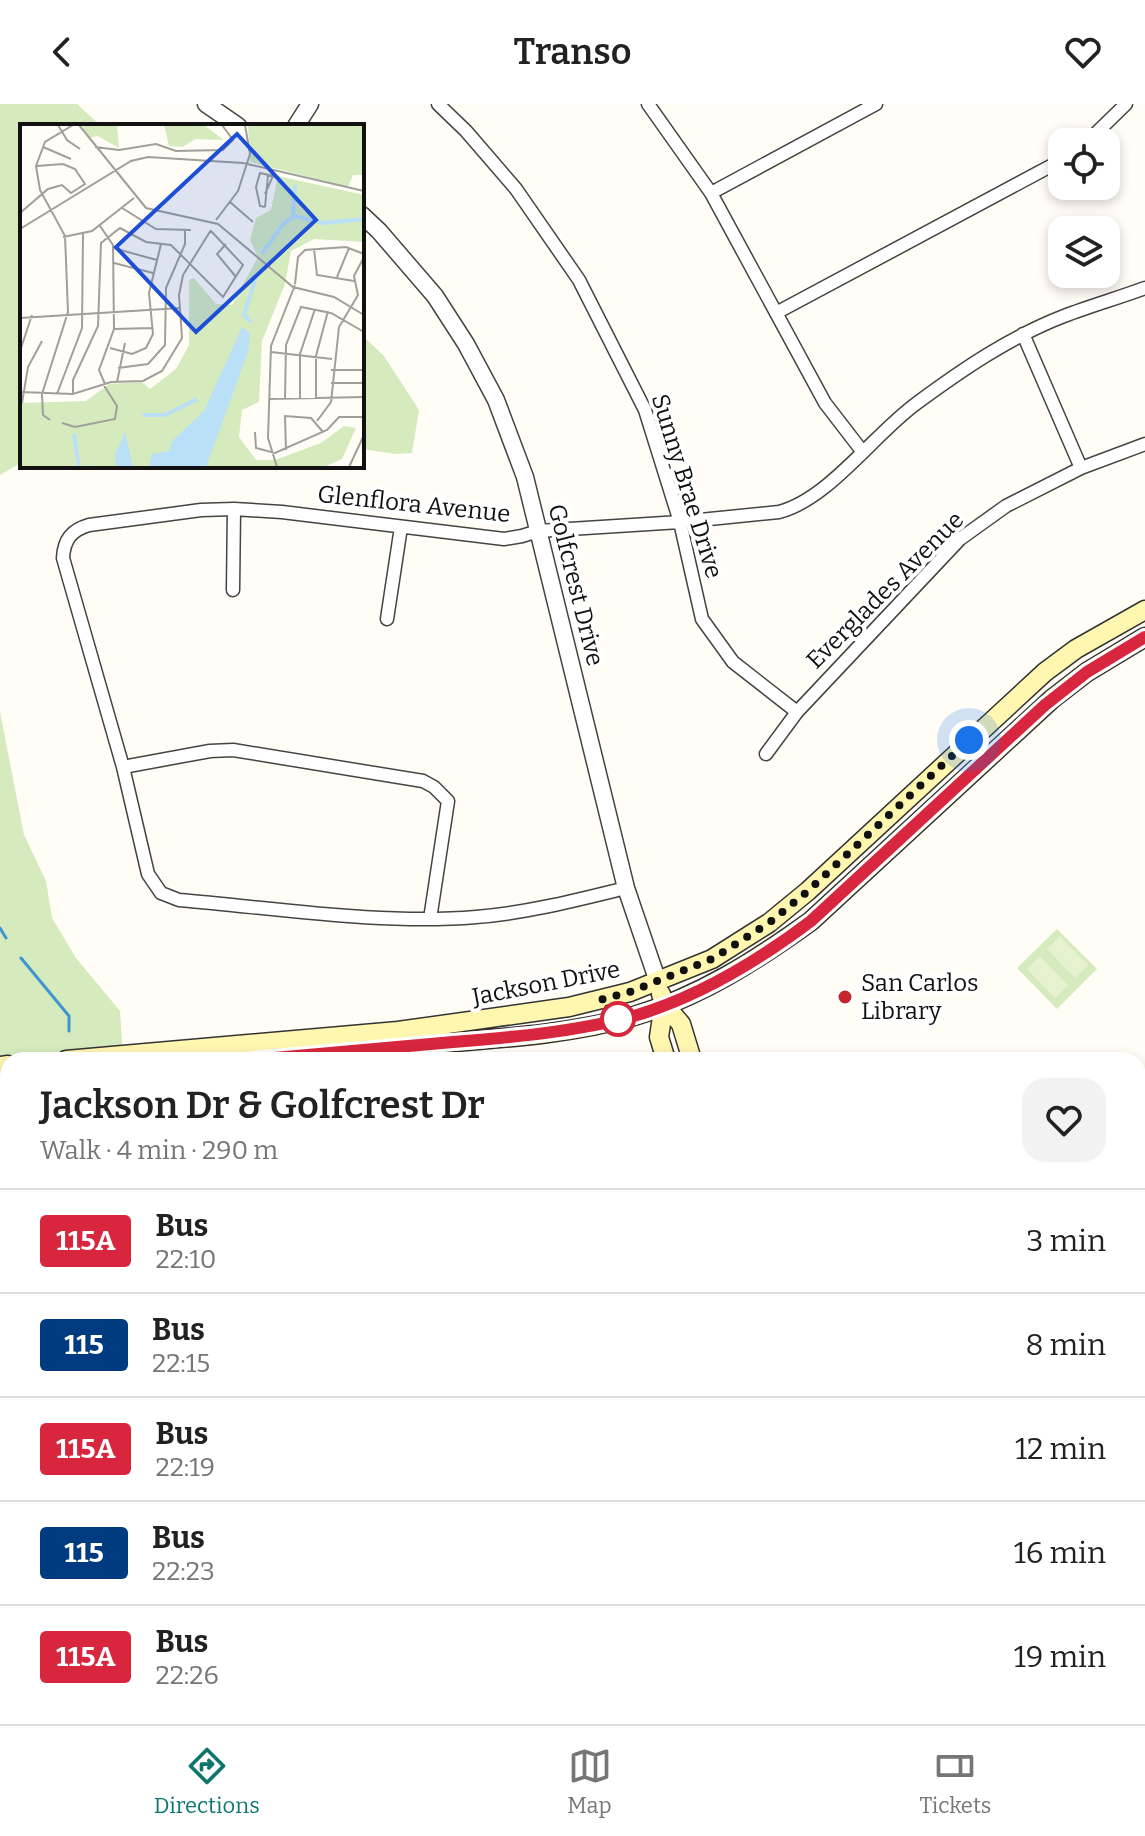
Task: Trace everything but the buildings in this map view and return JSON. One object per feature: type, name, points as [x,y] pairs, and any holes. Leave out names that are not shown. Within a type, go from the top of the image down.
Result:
[{"type":"main road","name":"Jackson Drive","points":[[158,1052],[398,1031],[569,1007],[630,992],[712,959],[769,923],[808,891],[1045,672],[1076,649],[1145,610]]},
{"type":"main road","name":"Jackson Drive","points":[[339,1052],[575,1030],[637,1015],[733,974],[811,921],[1045,705],[1087,672],[1145,637]]},
{"type":"main road","name":"Golfcrest Drive","points":[[657,979],[664,1004],[659,1037],[664,1052]]},
{"type":"main road","name":"Golfcrest Drive","points":[[664,1004],[681,1024],[690,1052]]},
{"type":"street","points":[[206,104],[235,124]]},
{"type":"street","points":[[297,124],[310,104]]},
{"type":"street","name":"Sunny Brae Drive","points":[[438,104],[516,189],[579,280],[645,410],[680,522],[702,619],[733,662],[797,712]]},
{"type":"street","points":[[648,104],[711,193],[825,403],[862,451]]},
{"type":"street","points":[[711,193],[876,104]]},
{"type":"street","points":[[1101,128],[1126,104]]},
{"type":"street","points":[[776,313],[1048,170]]},
{"type":"street","name":"Golfcrest Drive","points":[[364,217],[435,296],[466,344],[496,400],[525,477],[626,888],[657,979]]},
{"type":"street","name":"Glenflora Avenue","points":[[123,767],[63,558],[64,545],[79,528],[201,510],[234,509],[504,539],[538,531],[680,522],[793,508],[815,495],[913,405],[982,357],[1063,316],[1145,288]]},
{"type":"street","points":[[1023,334],[1081,468]]},
{"type":"street","name":"Everglades Avenue","points":[[766,754],[797,712],[960,539],[1006,506],[1081,468],[1145,444]]},
{"type":"street","points":[[233,590],[234,509]]},
{"type":"street","points":[[387,619],[401,527]]},
{"type":"street","points":[[430,919],[448,801],[423,781],[233,750],[210,751],[123,767],[148,874],[161,893],[179,900],[430,919],[493,915],[567,903],[626,888]]},
{"type":"green space","points":[[0,104],[77,104],[99,124],[20,124],[20,463],[0,475]]},
{"type":"green space","points":[[364,337],[384,356],[419,410],[412,453],[364,449]]},
{"type":"green space","points":[[0,712],[24,835],[46,881],[52,918],[76,958],[120,1011],[123,1052],[0,1052]]},
{"type":"green space","points":[[1057,929],[1097,969],[1057,1009],[1017,968]]},
{"type":"green space","points":[[1060,936],[1088,965],[1075,978],[1047,949]]},
{"type":"green space","points":[[1040,956],[1068,985],[1055,998],[1027,969]]},
{"type":"waterway","points":[[0,928],[6,938]]},
{"type":"waterway","points":[[21,958],[69,1016],[69,1031]]},
{"type":"bus line","name":"115A","points":[[347,1052],[575,1030],[637,1015],[733,974],[811,921],[1045,705],[1087,672],[1145,637]]},
{"type":"place","name":"San Carlos Library","points":[[845,997]]},
{"type":"route","points":[[618,1019],[600,1000],[630,992],[712,959],[741,943],[808,891],[969,740]]}]
